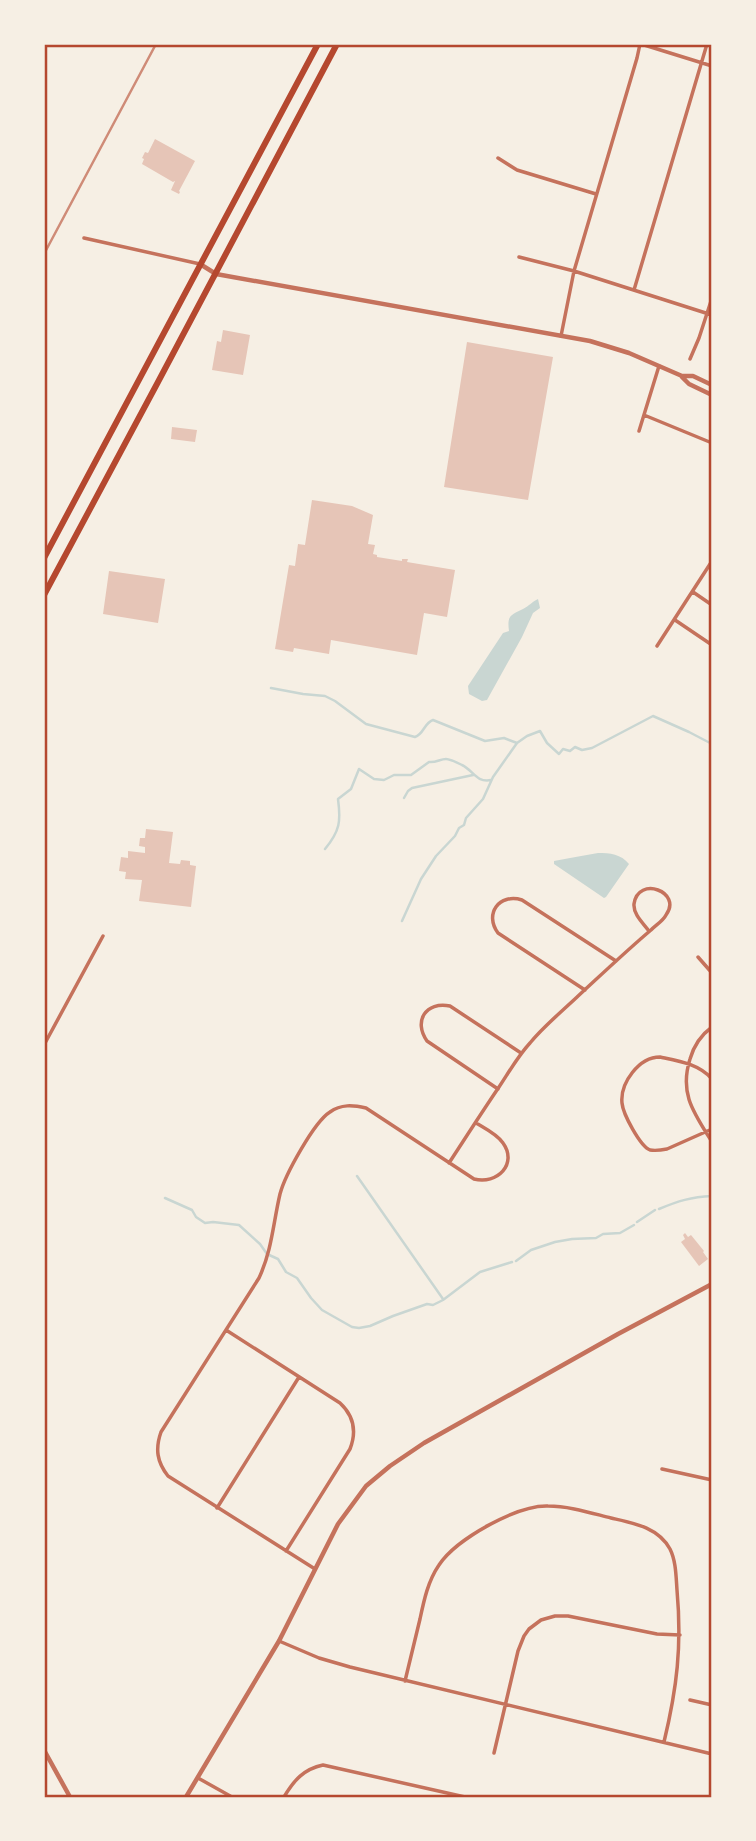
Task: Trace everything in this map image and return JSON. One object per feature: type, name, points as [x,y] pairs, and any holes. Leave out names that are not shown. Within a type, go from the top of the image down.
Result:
[{"type":"highway","points":[[44,558],[318,44]]},
{"type":"highway","points":[[44,595],[337,44]]},
{"type":"street","points":[[561,336],[574,271],[640,44],[712,66]]},
{"type":"street","points":[[634,290],[707,44]]},
{"type":"street","points":[[498,158],[517,170],[596,194]]},
{"type":"street","points":[[84,238],[200,264],[216,274],[607,345],[682,376],[692,376],[712,385]]},
{"type":"street","points":[[519,257],[574,271],[710,314]]},
{"type":"street","points":[[690,359],[710,314],[712,298]]},
{"type":"street","points":[[639,431],[659,366]]},
{"type":"street","points":[[682,376],[689,384],[712,395]]},
{"type":"street","points":[[644,415],[712,443]]},
{"type":"street","points":[[657,646],[712,561]]},
{"type":"street","points":[[693,592],[712,605]]},
{"type":"street","points":[[675,620],[712,645]]},
{"type":"street","points":[[449,1163],[522,1053],[540,1031],[666,917],[669,901],[666,894],[654,888],[641,892],[636,897],[635,904],[636,914],[649,931]]},
{"type":"street","points":[[585,990],[498,933],[492,919],[498,904],[510,898],[522,900],[616,961]]},
{"type":"street","points":[[44,1045],[103,936]]},
{"type":"street","points":[[698,957],[712,973]]},
{"type":"street","points":[[498,1089],[427,1041],[421,1028],[424,1014],[435,1006],[450,1006],[522,1053]]},
{"type":"street","points":[[712,1027],[696,1043],[688,1064],[685,1086],[712,1142]]},
{"type":"street","points":[[712,1079],[701,1068],[660,1056],[654,1057],[636,1068],[625,1087],[622,1101],[641,1142],[650,1150],[667,1149],[712,1129]]},
{"type":"street","points":[[315,1569],[168,1476],[160,1463],[157,1448],[161,1432],[259,1278],[271,1247],[280,1196],[288,1173],[321,1119],[346,1105],[366,1108],[474,1179],[494,1179],[504,1170],[508,1158],[504,1145],[475,1123]]},
{"type":"street","points":[[186,1797],[279,1641],[338,1524],[357,1496],[376,1476],[424,1443],[712,1284]]},
{"type":"street","points":[[226,1330],[344,1406],[352,1419],[354,1435],[350,1449],[286,1551]]},
{"type":"street","points":[[217,1508],[299,1377]]},
{"type":"street","points":[[662,1469],[712,1480]]},
{"type":"street","points":[[405,1681],[429,1582],[443,1559],[453,1549],[484,1528],[515,1512],[556,1506],[637,1524],[657,1533],[666,1543],[675,1563],[680,1635],[677,1685],[664,1742]]},
{"type":"street","points":[[494,1753],[521,1642],[528,1629],[547,1618],[568,1616],[657,1634],[680,1635]]},
{"type":"street","points":[[279,1641],[319,1658],[405,1681],[712,1754]]},
{"type":"street","points":[[690,1700],[712,1705]]},
{"type":"street","points":[[44,1750],[70,1797]]},
{"type":"street","points":[[284,1797],[300,1775],[308,1769],[323,1765],[465,1797]]},
{"type":"street","points":[[198,1778],[232,1797]]},
{"type":"street","points":[[438,1797],[440,1791]]},
{"type":"shaded area","points":[[538,599],[540,608],[533,613],[487,700],[482,701],[469,694],[468,686],[503,633],[509,631],[510,617]]},
{"type":"shaded area","points":[[598,853],[615,855],[629,864],[604,898],[554,864],[554,861]]},
{"type":"building","points":[[155,139],[195,161],[179,194],[171,190],[175,181],[142,164],[145,152],[148,153]]},
{"type":"building","points":[[223,330],[250,335],[243,375],[212,370],[217,341],[221,342]]},
{"type":"building","points":[[467,342],[553,357],[528,500],[444,487]]},
{"type":"building","points":[[172,427],[197,430],[195,442],[171,439]]},
{"type":"building","points":[[312,500],[352,506],[373,515],[368,544],[375,545],[373,554],[377,557],[402,561],[408,559],[407,562],[455,570],[447,617],[424,613],[417,655],[331,640],[329,654],[294,648],[293,652],[275,649],[289,565],[295,566],[298,544],[305,545]]},
{"type":"building","points":[[109,571],[165,579],[158,623],[103,614]]},
{"type":"building","points":[[146,829],[173,832],[169,863],[190,861],[190,865],[196,866],[191,907],[139,901],[142,880],[125,879],[126,872],[119,871],[121,857],[128,858],[128,851],[145,853],[145,847],[139,846],[140,838],[145,838]]},
{"type":"building","points":[[685,1233],[688,1237],[691,1235],[708,1259],[699,1266],[681,1242],[685,1239]]},
{"type":"waterway","points":[[271,688],[325,696],[366,724],[415,737],[433,720],[485,741],[504,738],[517,743]]},
{"type":"waterway","points":[[402,921],[421,879],[436,856],[483,799],[493,777],[517,743],[527,736],[540,731],[547,743],[559,754],[563,749],[570,751],[575,747],[582,750],[592,748],[653,716],[712,744]]},
{"type":"waterway","points":[[325,849],[334,837],[338,825],[338,799],[351,789],[359,769],[374,779],[384,780],[394,775],[411,775],[429,762],[446,759],[466,767],[482,780],[491,780]]},
{"type":"waterway","points":[[404,798],[412,788],[473,775]]},
{"type":"waterway","points":[[357,1176],[443,1299]]},
{"type":"waterway","points":[[659,1209],[685,1200],[712,1196]]},
{"type":"waterway","points":[[165,1198],[192,1210],[196,1217],[205,1223],[239,1225],[267,1254],[278,1259],[286,1272],[297,1278],[322,1310],[352,1327],[370,1326],[427,1304],[433,1305],[480,1272],[512,1262]]},
{"type":"waterway","points":[[637,1222],[655,1210]]},
{"type":"waterway","points":[[516,1261],[531,1250],[555,1242],[620,1233],[634,1225]]},
{"type":"railway","points":[[44,254],[156,44]]}]
